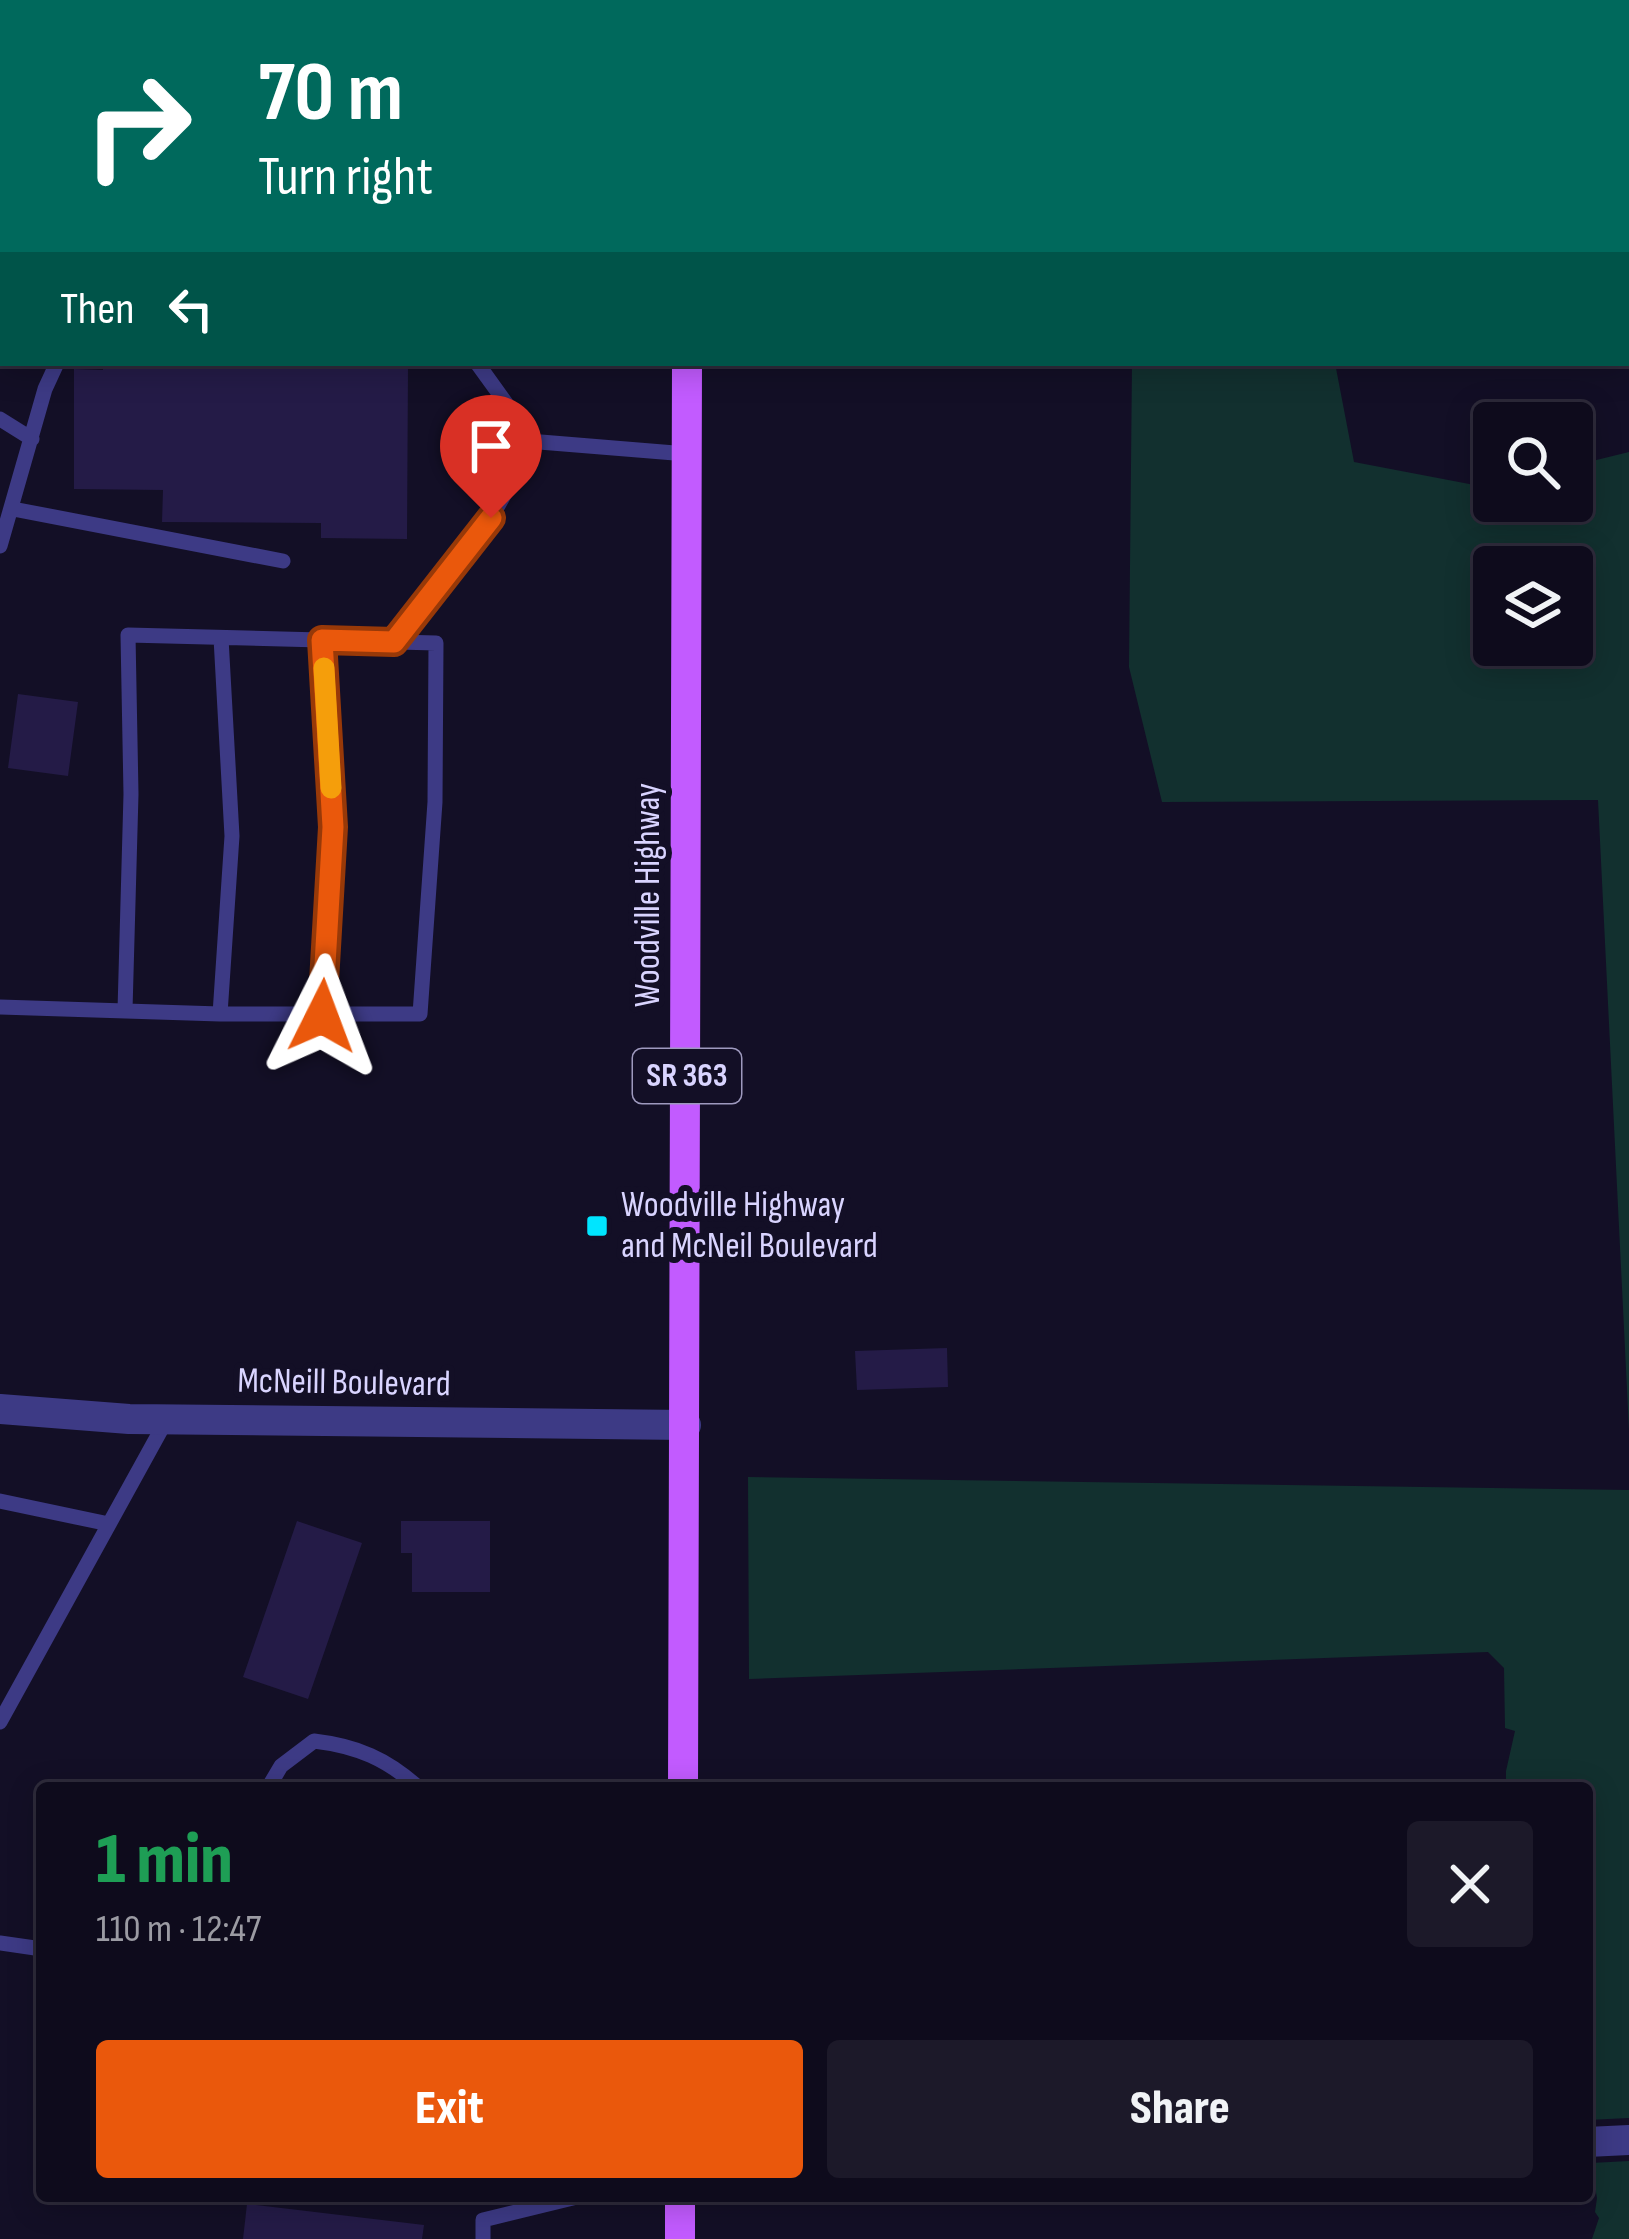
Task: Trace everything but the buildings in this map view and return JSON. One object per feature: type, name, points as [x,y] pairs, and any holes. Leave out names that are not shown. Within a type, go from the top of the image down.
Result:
[{"type":"main road","name":"Woodville Highway","points":[[683,1782],[688,366]]},
{"type":"main road","points":[[680,2202],[680,2239]]},
{"type":"street","name":"McNeill Boulevard","points":[[0,1409],[167,1419],[686,1426]]},
{"type":"street","points":[[1593,2142],[1629,2140]]},
{"type":"lane","points":[[0,546],[56,366]]},
{"type":"lane","points":[[479,366],[534,442]]},
{"type":"lane","points":[[0,419],[32,439]]},
{"type":"lane","points":[[467,436],[687,454]]},
{"type":"lane","points":[[394,642],[491,518],[534,442]]},
{"type":"lane","points":[[13,508],[283,561]]},
{"type":"lane","points":[[0,1006],[220,1014],[322,1016],[420,1014],[435,802],[436,643],[128,635],[125,1010]]},
{"type":"lane","points":[[220,1014],[232,836],[221,638]]},
{"type":"lane","points":[[322,640],[333,827],[322,1016]]},
{"type":"lane","points":[[0,1722],[167,1419]]},
{"type":"lane","points":[[0,1501],[109,1524]]},
{"type":"lane","points":[[271,1782],[280,1766],[314,1742],[345,1745],[388,1761],[412,1782]]},
{"type":"lane","points":[[0,1943],[36,1948]]},
{"type":"lane","points":[[483,2239],[483,2220],[508,2204]]},
{"type":"green space","points":[[1132,366],[1336,366],[1354,462],[1473,485],[1473,522],[1593,522],[1593,461],[1629,452],[1629,1430],[1598,800],[1162,802],[1129,667]]},
{"type":"green space","points":[[748,1477],[1629,1490],[1629,2118],[1593,2120],[1593,1782],[1506,1782],[1515,1731],[1505,1728],[1504,1668],[1488,1652],[749,1679]]},
{"type":"green space","points":[[1629,2161],[1629,2239],[1592,2239],[1599,2218],[1593,2163]]},
{"type":"slow traffic","points":[[324,668],[331,788]]},
{"type":"place","name":"Woodville Highway and McNeil Boulevard","points":[[597,1226]]},
{"type":"route","points":[[322,1016],[333,827],[322,640],[394,642],[491,518]]}]
